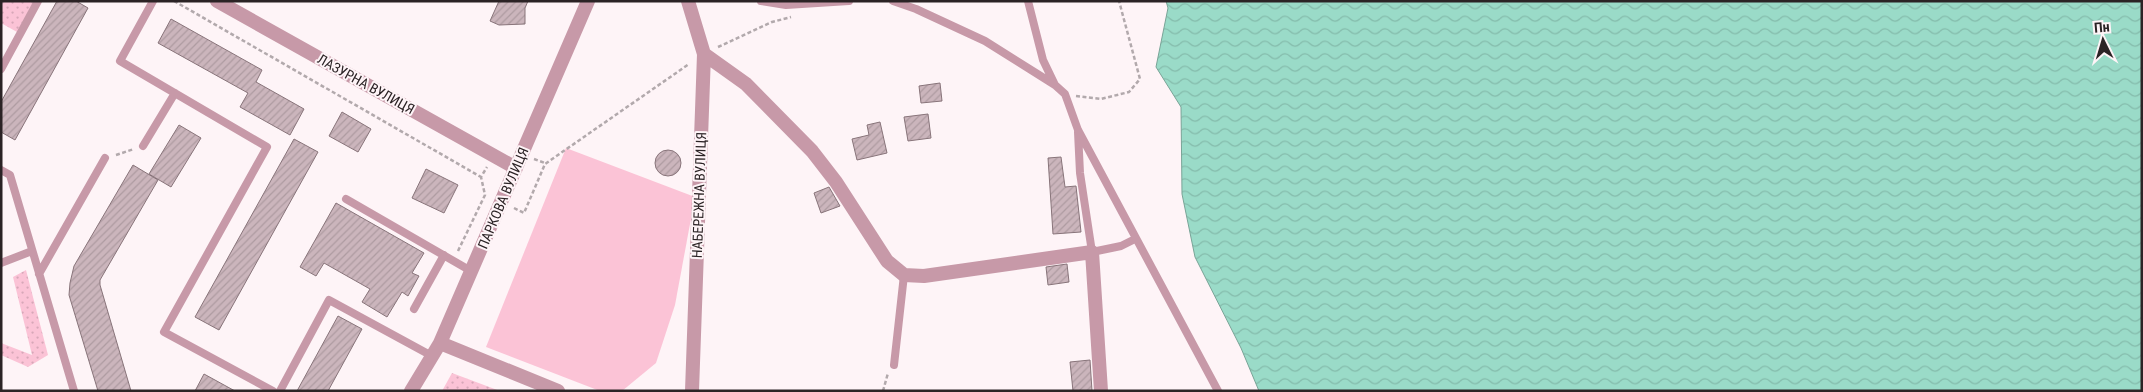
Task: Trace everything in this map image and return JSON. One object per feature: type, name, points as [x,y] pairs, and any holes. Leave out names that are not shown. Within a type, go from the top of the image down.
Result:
[{"type":"street","name":"ЛАЗУРНА ВУЛИЦЯ","points":[[217,1],[516,168]]},
{"type":"street","name":"ПАРКОВА ВУЛИЦЯ","points":[[411,391],[440,343],[588,1]]},
{"type":"street","name":"НАБЕРЕЖНА ВУЛИЦЯ","points":[[688,1],[704,54],[692,391]]},
{"type":"street","points":[[704,54],[746,84],[787,124],[836,182],[887,261],[904,275],[924,276],[1092,252],[1100,391]]},
{"type":"street","points":[[440,343],[558,391]]},
{"type":"lane","points":[[1,70],[38,1]]},
{"type":"lane","points":[[153,1],[120,61],[267,147],[164,332],[273,391]]},
{"type":"lane","points":[[761,1],[786,5],[849,1]]},
{"type":"lane","points":[[893,1],[916,9],[985,42],[1055,85],[1065,94],[1078,130],[1135,239],[1212,375],[1218,391]]},
{"type":"lane","points":[[1028,1],[1040,52],[1055,85]]},
{"type":"lane","points":[[142,146],[175,93]]},
{"type":"lane","points":[[1078,130],[1080,173],[1092,252],[1121,246],[1135,239]]},
{"type":"lane","points":[[39,274],[105,158]]},
{"type":"lane","points":[[1,170],[10,175],[74,391]]},
{"type":"lane","points":[[346,199],[471,271]]},
{"type":"lane","points":[[1,263],[32,250]]},
{"type":"lane","points":[[414,309],[444,255]]},
{"type":"lane","points":[[894,365],[904,275]]},
{"type":"lane","points":[[280,391],[330,300],[432,356]]},
{"type":"path","points":[[174,1],[481,177],[485,195],[454,261]]},
{"type":"path","points":[[1065,94],[1101,99],[1129,92],[1140,79],[1119,1]]},
{"type":"path","points":[[524,212],[545,164],[704,54],[772,22],[798,15]]},
{"type":"path","points":[[105,158],[142,146]]},
{"type":"path","points":[[883,391],[890,369],[894,365]]},
{"type":"shaded area","points":[[1,1],[34,1],[17,32],[1,23]]},
{"type":"shaded area","points":[[566,148],[695,197],[675,305],[656,363],[622,391],[600,391],[486,347]]},
{"type":"shaded area","points":[[26,270],[48,355],[28,367],[1,355],[1,343],[32,355],[13,277]]},
{"type":"shaded area","points":[[452,373],[500,391],[442,391]]},
{"type":"water","points":[[1166,1],[2142,1],[2142,391],[1259,391],[1241,348],[1195,257],[1182,194],[1181,107],[1156,67],[1168,8]]},
{"type":"building","points":[[57,1],[76,1],[88,8],[15,140],[1,132],[1,102]]},
{"type":"building","points":[[499,1],[528,1],[525,8],[525,24],[499,25],[490,21]]},
{"type":"building","points":[[171,19],[262,70],[256,82],[304,109],[290,135],[240,107],[248,93],[158,43]]},
{"type":"building","points":[[940,83],[942,101],[921,103],[919,86]]},
{"type":"building","points":[[342,112],[371,129],[358,152],[329,136]]},
{"type":"building","points":[[928,114],[931,138],[908,141],[904,117]]},
{"type":"building","points":[[880,122],[887,153],[857,160],[852,139],[869,135],[867,125]]},
{"type":"building","points":[[179,125],[201,138],[171,187],[149,174]]},
{"type":"building","points":[[294,139],[318,152],[219,330],[195,317]]},
{"type":"building","points":[[668,150],[677,154],[681,163],[677,172],[668,176],[659,172],[655,163],[659,154]]},
{"type":"building","points":[[1061,157],[1065,187],[1076,186],[1081,232],[1053,234],[1048,158]]},
{"type":"building","points":[[133,165],[158,180],[100,280],[131,391],[98,391],[69,295],[70,283],[74,266]]},
{"type":"building","points":[[426,169],[458,185],[444,213],[412,198]]},
{"type":"building","points":[[829,187],[840,206],[821,213],[814,193]]},
{"type":"building","points":[[336,203],[424,253],[412,273],[419,276],[408,296],[402,292],[387,317],[362,302],[370,289],[324,263],[316,276],[300,267]]},
{"type":"building","points":[[1067,264],[1069,282],[1048,285],[1046,267]]},
{"type":"building","points":[[338,316],[362,329],[328,391],[297,391]]},
{"type":"building","points":[[1090,360],[1092,391],[1073,391],[1070,362]]},
{"type":"building","points":[[204,374],[235,391],[195,391]]}]
